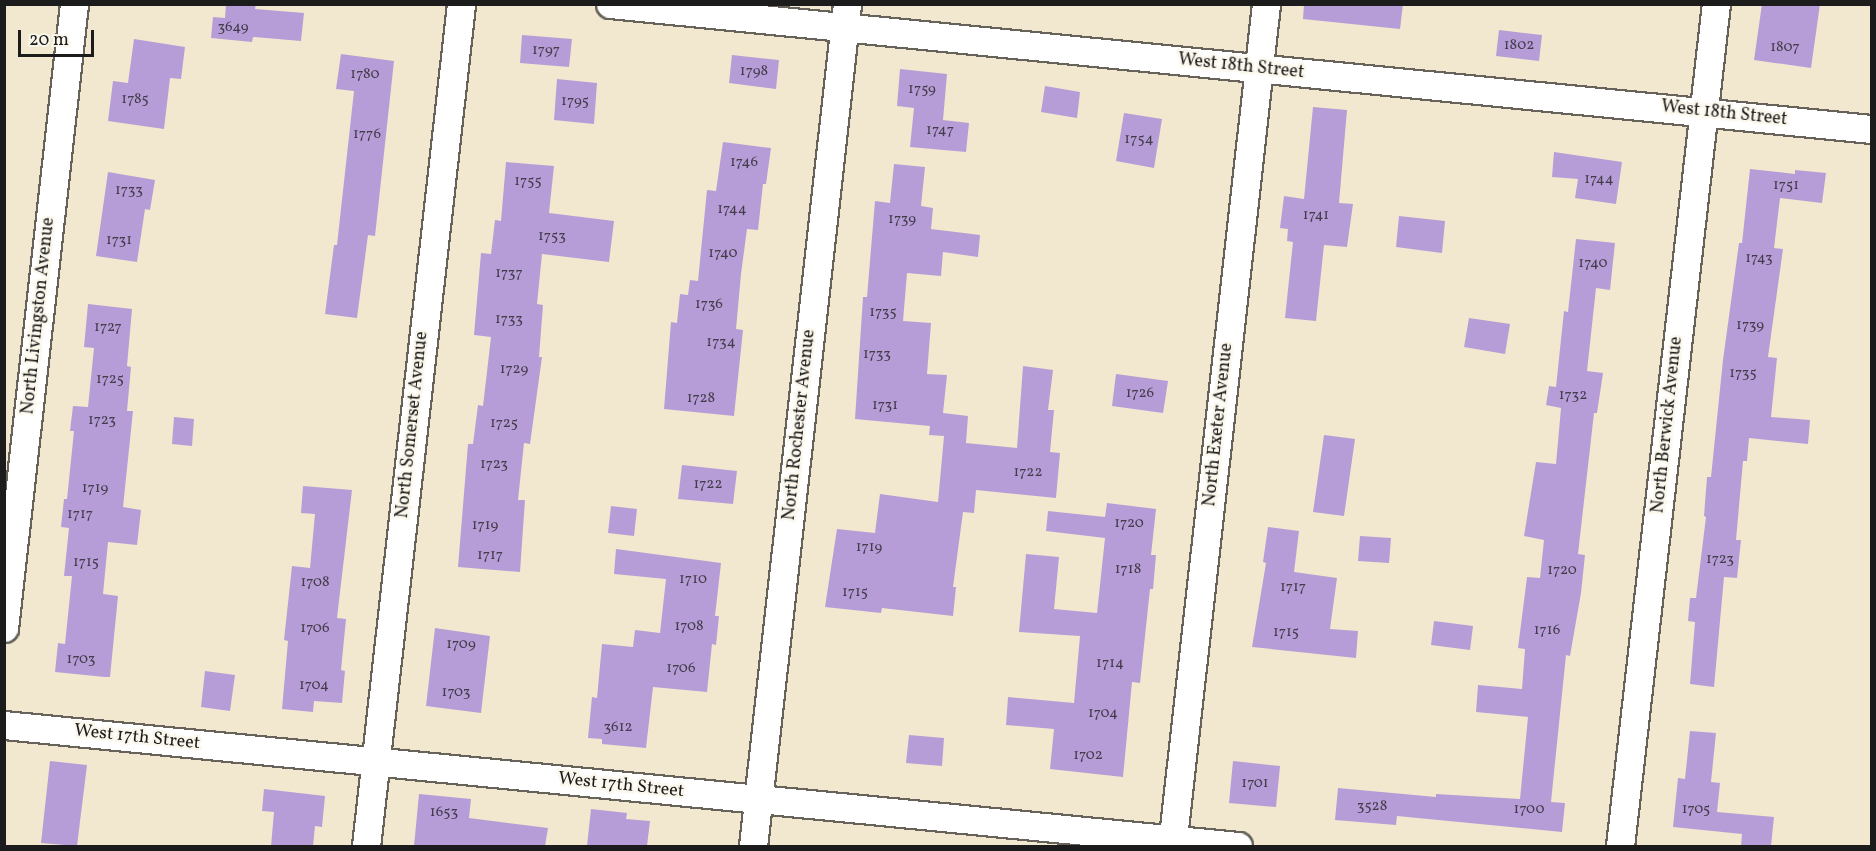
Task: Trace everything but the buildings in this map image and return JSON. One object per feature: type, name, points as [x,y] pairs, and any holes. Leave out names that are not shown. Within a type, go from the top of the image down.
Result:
[{"type":"street","name":"North Livingston Avenue","points":[[4,628],[74,4]]},
{"type":"street","name":"North Somerset Avenue","points":[[366,846],[460,4]]},
{"type":"street","name":"West 18th Street","points":[[610,4],[845,16],[1259,69],[1872,129]]},
{"type":"street","name":"North Exeter Avenue","points":[[1172,843],[1266,4]]},
{"type":"street","name":"North Berwick Avenue","points":[[1620,846],[1716,4]]},
{"type":"street","name":"North Rochester Avenue","points":[[753,846],[845,16]]},
{"type":"street","name":"West 17th Street","points":[[4,725],[758,799],[1172,843],[1238,846]]}]
